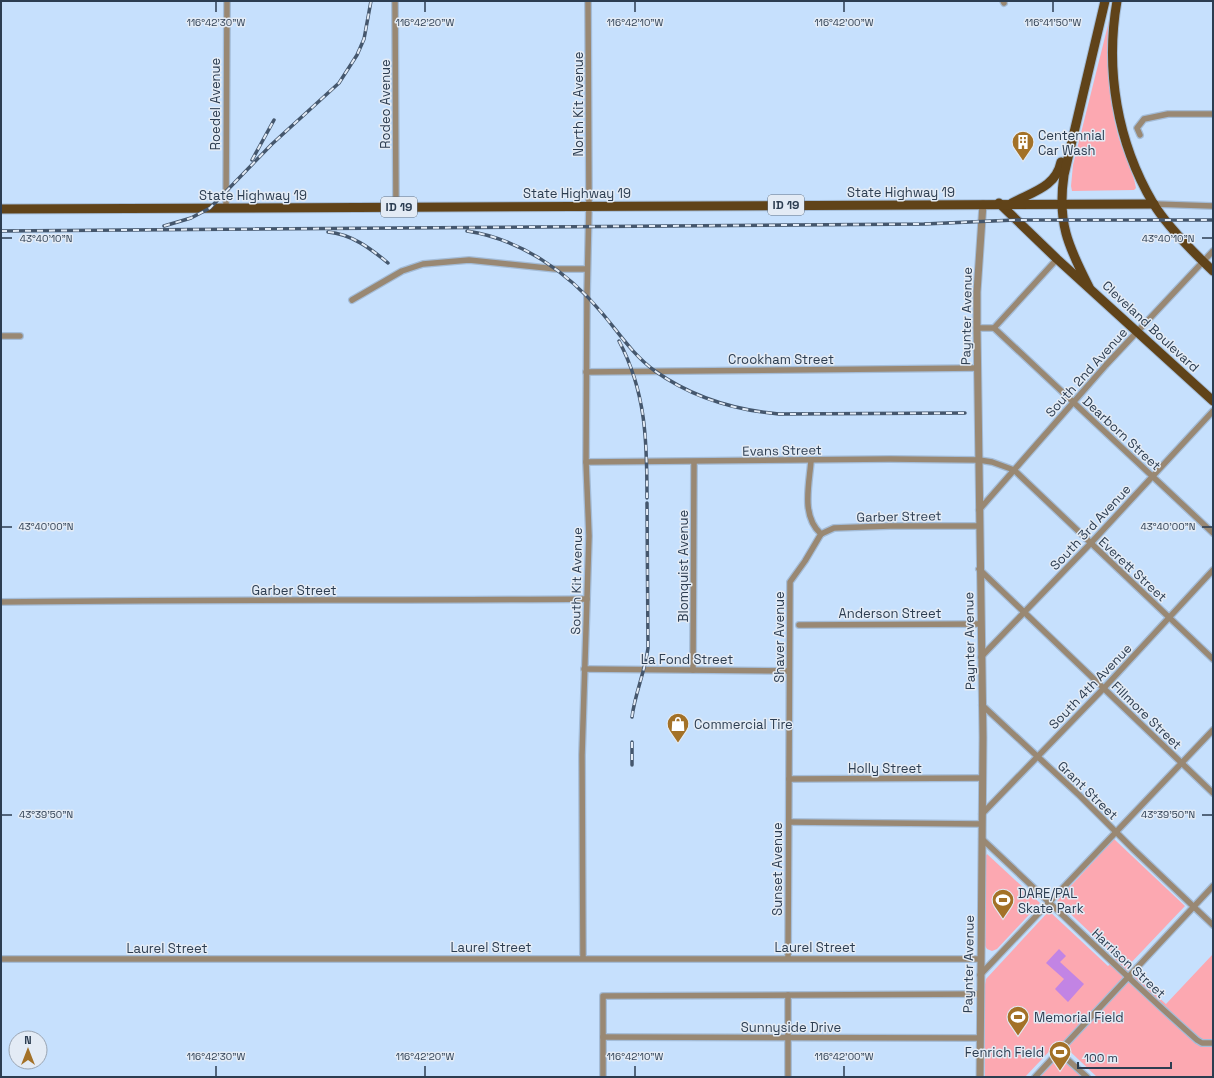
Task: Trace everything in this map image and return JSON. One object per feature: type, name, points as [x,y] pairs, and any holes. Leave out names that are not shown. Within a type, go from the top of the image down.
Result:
[{"type":"main road","points":[[1089,287],[1068,242],[1062,220],[1061,203],[1064,175],[1105,1]]},
{"type":"main road","points":[[1117,1],[1114,18],[1112,65],[1115,96],[1127,145],[1140,178],[1154,204],[1203,262],[1213,271]]},
{"type":"main road","points":[[1011,203],[1045,187],[1056,178],[1060,170],[1085,63],[1094,48]]},
{"type":"main road","name":"State Highway 19","points":[[1,208],[999,203],[1154,204]]},
{"type":"main road","name":"Cleveland Boulevard","points":[[999,203],[1057,259],[1213,400]]},
{"type":"street","name":"Roedel Avenue","points":[[226,208],[227,1]]},
{"type":"street","name":"Rodeo Avenue","points":[[395,1],[396,207]]},
{"type":"street","name":"North Kit Avenue","points":[[588,1],[589,206]]},
{"type":"street","points":[[1140,135],[1137,128],[1144,119],[1168,114],[1213,114]]},
{"type":"street","name":"Paynter Avenue","points":[[980,1077],[979,1038],[982,840],[982,705],[979,569],[977,292],[984,204]]},
{"type":"street","points":[[1154,204],[1213,206]]},
{"type":"street","name":"South Kit Avenue","points":[[583,957],[582,755],[589,536],[586,462],[586,372],[589,206]]},
{"type":"street","name":"South 2nd Avenue","points":[[979,510],[1073,402],[1213,251]]},
{"type":"street","points":[[977,328],[994,328],[1057,259]]},
{"type":"street","points":[[352,300],[402,271],[423,264],[469,260],[556,269],[587,269]]},
{"type":"street","name":"Dearborn Street","points":[[994,328],[1213,533]]},
{"type":"street","points":[[1,336],[20,336]]},
{"type":"street","name":"Crookham Street","points":[[586,372],[977,368]]},
{"type":"street","name":"South 3rd Avenue","points":[[981,657],[1090,544],[1213,411]]},
{"type":"street","name":"Evans Street","points":[[586,462],[811,461],[890,459],[979,460]]},
{"type":"street","name":"Everett Street","points":[[979,460],[992,462],[1014,470],[1090,544],[1213,659]]},
{"type":"street","points":[[811,461],[807,504],[813,526],[821,534]]},
{"type":"street","name":"Blomquist Avenue","points":[[693,670],[694,462]]},
{"type":"street","name":"Garber Street","points":[[821,534],[834,528],[890,526],[979,526]]},
{"type":"street","name":"Shaver Avenue","points":[[789,780],[790,582],[806,560],[821,534]]},
{"type":"street","name":"Fillmore Street","points":[[979,569],[1213,793]]},
{"type":"street","name":"South 4th Avenue","points":[[981,815],[1104,688],[1213,570]]},
{"type":"street","name":"Garber Street","points":[[1,602],[128,600],[375,601],[587,599]]},
{"type":"street","name":"Anderson Street","points":[[799,625],[980,624]]},
{"type":"street","name":"La Fond Street","points":[[584,669],[789,671]]},
{"type":"street","name":"Grant Street","points":[[982,705],[1213,925]]},
{"type":"street","points":[[980,975],[1213,730]]},
{"type":"street","name":"Holly Street","points":[[789,780],[982,778]]},
{"type":"street","name":"Sunset Avenue","points":[[788,958],[789,780]]},
{"type":"street","points":[[788,822],[981,824]]},
{"type":"street","name":"Harrison Street","points":[[982,840],[1196,1040],[1202,1043],[1213,1043]]},
{"type":"street","points":[[1035,1077],[1213,886]]},
{"type":"street","name":"Laurel Street","points":[[1,959],[583,957],[980,959]]},
{"type":"street","points":[[603,1077],[603,996],[980,994]]},
{"type":"street","points":[[788,995],[788,1077]]},
{"type":"street","name":"Sunnyside Drive","points":[[603,1037],[979,1038]]},
{"type":"street","points":[[1059,1052],[1087,1077]]},
{"type":"shaded area","points":[[1109,21],[1110,93],[1112,107],[1118,135],[1133,175],[1136,188],[1134,190],[1072,191],[1073,165]]},
{"type":"shaded area","points":[[1114,839],[1185,906],[1126,968],[1166,1004],[1213,954],[1213,1077],[1097,1077],[1059,1041],[1025,1077],[985,1077],[984,990],[986,979],[1049,911],[1108,966],[1117,958],[1057,901]]},
{"type":"shaded area","points":[[987,854],[1040,903],[997,949],[992,951],[987,949],[984,944],[985,857]]},
{"type":"shaded area","points":[[1059,949],[1066,956],[1060,962],[1084,984],[1068,1002],[1055,989],[1064,979],[1046,963]]},
{"type":"shaded area","points":[[1059,1056],[1082,1077],[1040,1077]]},
{"type":"railway","points":[[164,226],[191,218],[210,208],[272,144],[339,83],[357,55],[364,39],[371,1]]},
{"type":"railway","points":[[252,160],[274,120]]},
{"type":"railway","points":[[1,231],[924,224],[1015,220],[1213,220]]},
{"type":"railway","points":[[467,231],[506,241],[542,260],[558,271],[589,298],[633,351],[647,365],[684,389],[714,401],[730,406],[779,414],[965,413]]},
{"type":"railway","points":[[328,232],[345,236],[360,243],[388,263]]},
{"type":"railway","points":[[619,341],[628,360],[640,398],[645,437],[647,498]]},
{"type":"railway","points":[[632,717],[648,648],[647,503]]},
{"type":"railway","points":[[632,742],[632,765]]},
{"type":"place","name":"Centennial Car Wash","points":[[1023,162]]},
{"type":"place","name":"Commercial Tire","points":[[678,744]]},
{"type":"place","name":"DARE/PAL Skate Park","points":[[1003,920]]},
{"type":"place","name":"Memorial Field","points":[[1018,1036]]},
{"type":"place","name":"Fenrich Field","points":[[1060,1072]]}]
